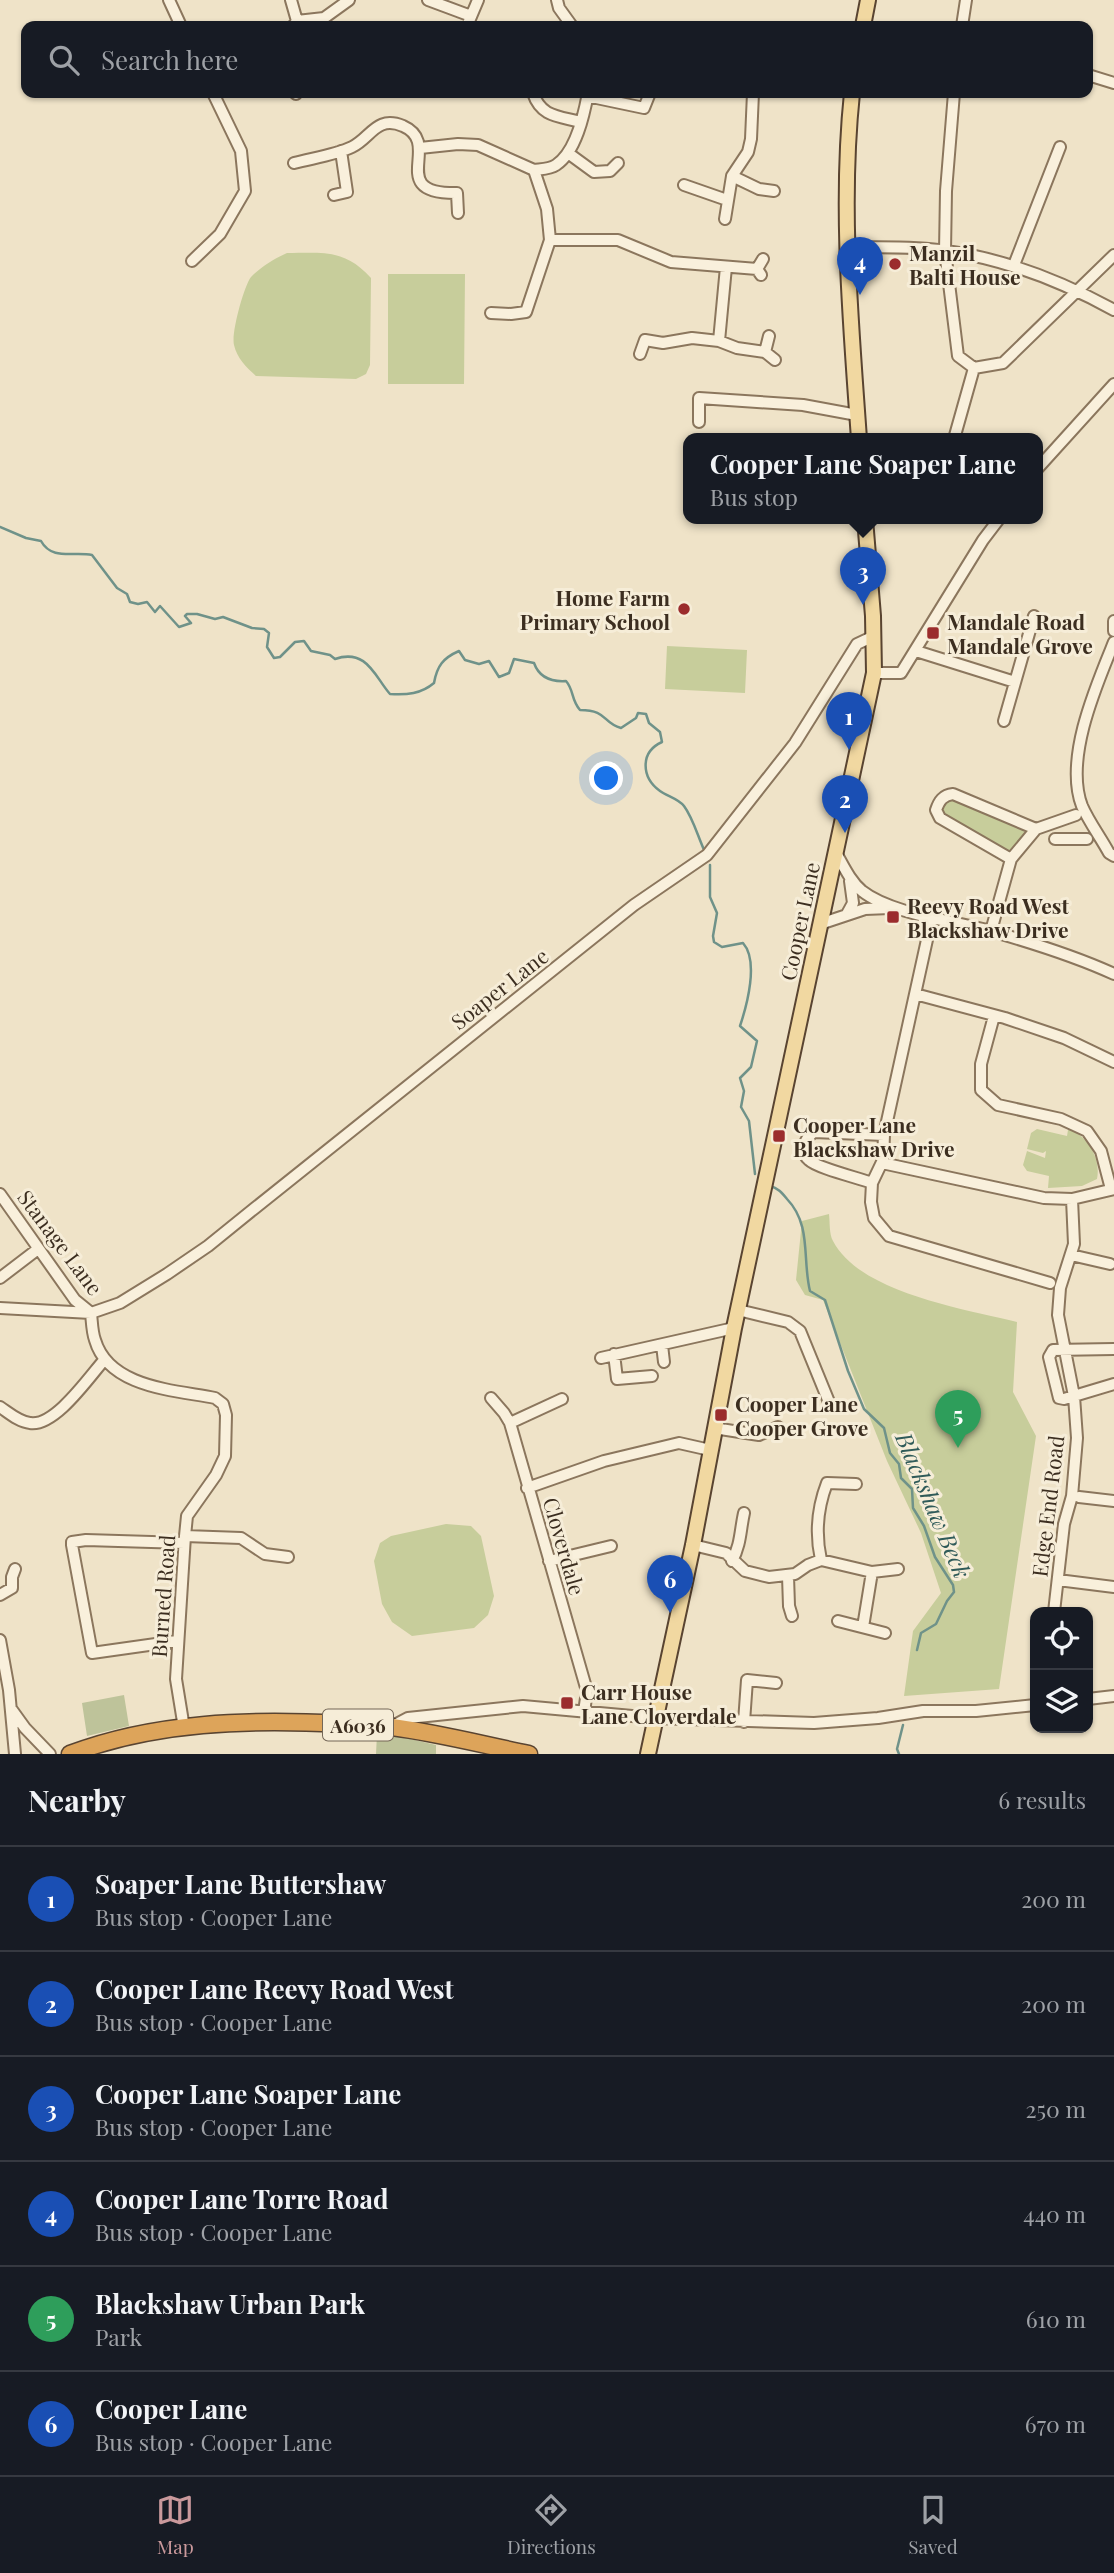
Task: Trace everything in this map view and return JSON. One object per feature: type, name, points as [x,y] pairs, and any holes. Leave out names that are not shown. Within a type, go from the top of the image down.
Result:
[{"type":"highway","name":"A6036","points":[[70,1754],[103,1742],[148,1732],[305,1722],[391,1727],[518,1753]]},
{"type":"main road","points":[[864,21],[869,0]]},
{"type":"main road","points":[[852,98],[847,174],[848,247],[858,433]]},
{"type":"main road","name":"Cooper Lane","points":[[648,1754],[693,1545],[734,1328],[874,673],[864,524]]},
{"type":"street","points":[[169,0],[179,21]]},
{"type":"street","points":[[291,0],[294,21]]},
{"type":"street","points":[[310,21],[324,18],[349,0]]},
{"type":"street","points":[[428,0],[469,21],[478,0]]},
{"type":"street","points":[[557,0],[568,21]]},
{"type":"street","points":[[963,21],[966,0]]},
{"type":"street","points":[[1093,77],[1114,83]]},
{"type":"street","points":[[192,261],[220,234],[245,191],[242,151],[216,98]]},
{"type":"street","points":[[534,98],[537,107],[549,114],[581,122]]},
{"type":"street","points":[[420,148],[478,145],[534,170],[555,166],[568,153],[581,122],[586,98]]},
{"type":"street","points":[[601,98],[647,111],[649,98]]},
{"type":"street","points":[[725,219],[732,176],[748,152],[751,139],[753,98]]},
{"type":"street","points":[[954,98],[946,191],[945,251],[958,356],[974,368],[1003,363],[1114,254]]},
{"type":"street","points":[[294,163],[355,146],[377,126],[388,123],[409,129],[420,148],[418,175],[421,184],[429,191],[437,193],[457,192],[458,213]]},
{"type":"street","points":[[1014,265],[1060,147]]},
{"type":"street","points":[[334,195],[347,192],[341,151]]},
{"type":"street","points":[[568,153],[594,172],[610,171],[618,163]]},
{"type":"street","points":[[491,313],[530,315],[550,240],[547,209],[534,170]]},
{"type":"street","points":[[732,176],[759,189],[774,191]]},
{"type":"street","points":[[684,185],[727,200]]},
{"type":"street","points":[[550,240],[618,240],[671,262],[760,268]]},
{"type":"street","points":[[848,247],[945,251],[1014,265],[1077,290],[1114,310]]},
{"type":"street","points":[[719,341],[726,267]]},
{"type":"street","points":[[765,352],[769,336]]},
{"type":"street","points":[[640,354],[645,340],[663,343],[692,338],[719,341],[737,348],[765,352],[775,360]]},
{"type":"street","points":[[956,433],[974,368]]},
{"type":"street","points":[[1043,463],[1113,386]]},
{"type":"street","points":[[699,422],[694,398],[803,405],[857,415]]},
{"type":"street","points":[[874,673],[901,673],[995,524]]},
{"type":"street","points":[[1004,721],[1034,617]]},
{"type":"street","points":[[1114,621],[1114,631]]},
{"type":"street","name":"Soaper Lane","points":[[91,1313],[120,1303],[208,1246],[634,905],[707,855],[795,743],[857,644],[873,636]]},
{"type":"street","points":[[1114,642],[1092,698],[1076,762],[1082,804],[1109,853],[1114,856]]},
{"type":"street","points":[[916,651],[1015,682]]},
{"type":"street","points":[[1011,859],[940,818],[936,810],[938,803],[953,794],[1037,830]]},
{"type":"street","points":[[991,931],[1011,859],[1037,830],[1072,817],[1070,839]]},
{"type":"street","points":[[1055,839],[1087,839]]},
{"type":"street","points":[[835,851],[848,875],[861,891],[897,907],[991,931],[1085,961],[1114,974]]},
{"type":"street","points":[[846,914],[853,902],[848,875]]},
{"type":"street","points":[[820,924],[865,909],[897,907]]},
{"type":"street","points":[[932,917],[884,1135],[882,1163],[872,1183],[874,1218],[889,1236],[1050,1283]]},
{"type":"street","points":[[915,994],[1064,1038],[1114,1062]]},
{"type":"street","points":[[882,1163],[1044,1198],[1072,1199],[1113,1189],[1101,1150],[1087,1132],[1061,1119],[998,1105],[981,1090],[981,1064],[994,1016]]},
{"type":"street","points":[[872,1183],[810,1161],[804,1152],[805,1141],[814,1132],[884,1135]]},
{"type":"street","name":"Stanage Lane","points":[[0,1194],[75,1300],[91,1313]]},
{"type":"street","name":"Edge End Road","points":[[1055,1607],[1064,1524],[1072,1496],[1077,1438],[1074,1396],[1058,1315],[1060,1288],[1074,1244],[1072,1199]]},
{"type":"street","points":[[0,1278],[38,1249]]},
{"type":"street","points":[[1071,1255],[1110,1264]]},
{"type":"street","points":[[0,1308],[91,1313],[95,1341],[105,1359],[57,1413],[44,1421],[30,1424],[0,1408]]},
{"type":"street","points":[[738,1310],[788,1322],[800,1331],[829,1402]]},
{"type":"street","points":[[601,1358],[734,1328]]},
{"type":"street","points":[[662,1345],[664,1362]]},
{"type":"street","points":[[1114,1349],[1050,1352],[1059,1398],[1114,1384]]},
{"type":"street","points":[[614,1354],[617,1379],[652,1376]]},
{"type":"street","name":"Burned Road","points":[[105,1359],[123,1375],[139,1382],[215,1398],[223,1404],[226,1415],[225,1456],[211,1484],[187,1517],[176,1679],[184,1728]]},
{"type":"street","name":"Cloverdale","points":[[491,1398],[510,1423],[587,1691],[584,1712]]},
{"type":"street","points":[[510,1423],[562,1399]]},
{"type":"street","points":[[714,1427],[759,1435],[778,1427]]},
{"type":"street","points":[[527,1488],[604,1461],[679,1443],[710,1450]]},
{"type":"street","points":[[821,1560],[816,1538],[821,1498],[827,1483],[856,1484]]},
{"type":"street","points":[[1079,1497],[1114,1501]]},
{"type":"street","points":[[732,1561],[740,1546],[744,1513]]},
{"type":"street","points":[[177,1641],[92,1653],[72,1542],[241,1538],[265,1554],[288,1557]]},
{"type":"street","points":[[693,1545],[726,1553],[745,1571],[769,1577],[788,1576],[821,1560],[872,1572],[898,1569]]},
{"type":"street","points":[[549,1561],[611,1546]]},
{"type":"street","points":[[0,1595],[12,1588],[15,1569]]},
{"type":"street","points":[[863,1628],[872,1572]]},
{"type":"street","points":[[788,1576],[792,1616]]},
{"type":"street","points":[[1058,1580],[1114,1587]]},
{"type":"street","points":[[838,1621],[886,1633]]},
{"type":"street","points":[[0,1640],[15,1754]]},
{"type":"street","points":[[744,1722],[747,1680],[776,1683]]},
{"type":"street","points":[[1093,1698],[1114,1696]]},
{"type":"street","points":[[391,1727],[408,1718],[523,1706],[654,1718],[814,1723],[923,1711],[976,1711],[1030,1706]]},
{"type":"street","points":[[11,1708],[25,1728],[50,1754]]},
{"type":"green space","points":[[287,253],[323,253],[343,257],[371,278],[370,365],[366,374],[356,379],[256,376],[245,366],[235,350],[234,331],[245,290],[251,277]]},
{"type":"green space","points":[[388,274],[465,274],[464,384],[388,384]]},
{"type":"green space","points":[[667,646],[747,650],[745,693],[665,689]]},
{"type":"green space","points":[[950,798],[1023,829],[1025,835],[1015,848],[1005,851],[945,817],[940,811],[940,805]]},
{"type":"green space","points":[[1037,1129],[1067,1136],[1068,1130],[1071,1129],[1083,1138],[1095,1157],[1097,1179],[1082,1186],[1048,1188],[1049,1176],[1027,1171],[1023,1165],[1027,1151],[1045,1158],[1046,1151],[1043,1153],[1027,1149],[1031,1133]]},
{"type":"green space","points":[[829,1214],[833,1241],[847,1259],[866,1274],[916,1296],[1017,1322],[1013,1392],[1036,1436],[999,1689],[904,1696],[913,1631],[941,1593],[921,1533],[887,1461],[823,1300],[805,1295],[796,1280],[802,1221]]},
{"type":"green space","points":[[446,1524],[471,1526],[481,1536],[494,1596],[488,1615],[474,1628],[412,1636],[392,1622],[382,1604],[374,1561],[380,1543],[391,1536]]},
{"type":"green space","points":[[124,1695],[129,1726],[87,1736],[82,1703]]},
{"type":"green space","points":[[377,1734],[389,1734],[436,1745],[436,1754],[376,1754]]},
{"type":"waterway","name":"Blackshaw Beck","points":[[0,527],[41,541],[57,553],[92,555],[117,588],[127,594],[130,602],[147,602],[155,612],[160,606],[179,627],[191,623],[185,616],[187,614],[215,619],[223,617],[252,628],[264,629],[269,633],[267,647],[274,658],[280,657],[295,642],[304,641],[311,651],[330,655],[335,659],[355,657],[369,666],[390,694],[414,693],[429,687],[434,683],[442,663],[459,651],[465,660],[479,664],[489,661],[499,677],[509,673],[514,659],[534,663],[546,678],[566,681],[580,710],[596,712],[615,726],[621,728],[636,718],[638,713],[646,714],[649,723],[660,732],[662,742],[650,752],[646,772],[660,791],[684,806],[705,852]]},
{"type":"waterway","name":"Blackshaw Beck","points":[[710,865],[710,897],[717,913],[714,942],[722,947],[743,943],[750,961],[750,983],[740,1026],[757,1041],[751,1067],[740,1078],[744,1091],[741,1107],[749,1121],[755,1174]]},
{"type":"waterway","name":"Blackshaw Beck","points":[[770,1186],[778,1189],[795,1209],[803,1231],[810,1291],[825,1300],[848,1371],[864,1409],[884,1428],[890,1453],[899,1464],[901,1478],[912,1489],[913,1508],[924,1526],[935,1557],[953,1585],[954,1592],[936,1624],[921,1633],[917,1650]]},
{"type":"waterway","name":"Blackshaw Beck","points":[[899,1754],[897,1749],[903,1725]]},
{"type":"place","name":"Manzil Balti House","points":[[895,264]]},
{"type":"place","name":"Cooper Lane Torre Road","points":[[860,295]]},
{"type":"place","name":"Cooper Lane Soaper Lane","points":[[863,605]]},
{"type":"place","name":"Home Farm Primary School","points":[[684,609]]},
{"type":"place","name":"Mandale Road Mandale Grove","points":[[933,633]]},
{"type":"place","name":"Soaper Lane Buttershaw","points":[[849,750]]},
{"type":"place","name":"Cooper Lane Reevy Road West","points":[[845,833]]},
{"type":"place","name":"Reevy Road West Blackshaw Drive","points":[[893,917]]},
{"type":"place","name":"Cooper Lane Blackshaw Drive","points":[[779,1136]]},
{"type":"place","name":"Cooper Lane Cooper Grove","points":[[721,1415]]},
{"type":"place","name":"Blackshaw Urban Park","points":[[958,1448]]},
{"type":"place","name":"Cooper Lane","points":[[670,1613]]},
{"type":"place","name":"Carr House Lane Cloverdale","points":[[567,1703]]}]
